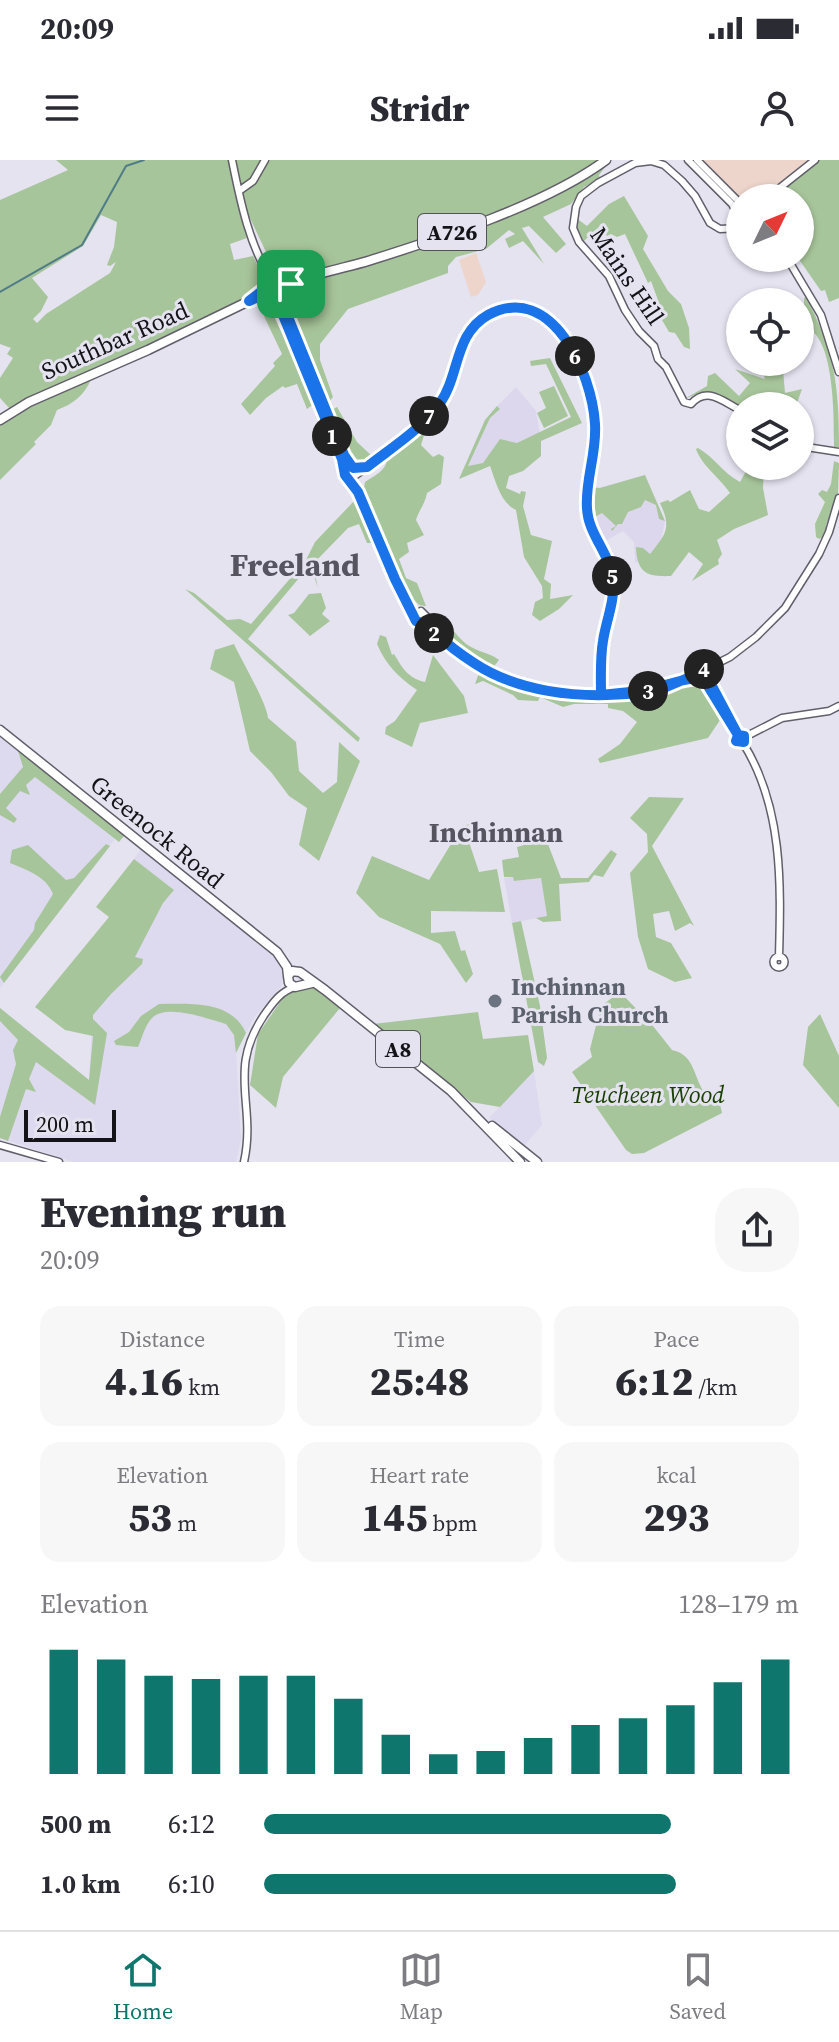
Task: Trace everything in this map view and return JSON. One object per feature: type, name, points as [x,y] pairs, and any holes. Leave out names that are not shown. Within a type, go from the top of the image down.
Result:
[{"type":"main road","name":"A726","points":[[274,288],[368,261],[482,222],[572,182],[606,160]]},
{"type":"main road","name":"Southbar Road","points":[[0,420],[29,402],[148,350],[274,288]]},
{"type":"main road","name":"Greenock Road","points":[[0,730],[277,952],[295,979],[332,995],[451,1091],[480,1120],[537,1162]]},
{"type":"main road","name":"Greenock Road","points":[[515,1148],[520,1162]]},
{"type":"street","points":[[232,160],[255,244],[403,596],[417,614],[418,623],[425,623],[478,666],[519,684],[557,693],[601,695],[659,689],[701,673],[730,657],[756,637],[785,608],[819,554],[837,513],[839,498]]},
{"type":"street","points":[[239,191],[253,181],[265,160]]},
{"type":"street","points":[[688,160],[726,198]]},
{"type":"street","points":[[697,160],[726,199]]},
{"type":"street","points":[[785,184],[815,160]]},
{"type":"street","name":"Mains Hill","points":[[726,229],[710,223],[695,196],[674,172],[651,161],[626,167],[589,188],[581,196],[573,216],[573,228],[579,243],[609,276],[625,310],[654,346],[658,359],[666,367],[684,402],[691,404],[706,394],[726,403]]},
{"type":"street","points":[[795,272],[821,315],[839,372]]},
{"type":"street","points":[[352,473],[367,467],[423,422],[441,402],[455,372],[462,345],[478,322],[502,309],[520,307],[545,316],[578,362],[588,388],[595,438],[586,494],[587,513],[613,579],[602,643],[601,695]]},
{"type":"street","points":[[814,448],[839,452]]},
{"type":"street","points":[[701,673],[742,738],[767,792],[776,826],[779,864],[779,957]]},
{"type":"street","points":[[742,738],[782,718],[829,711],[839,706]]},
{"type":"street","points":[[244,1162],[247,1144],[243,1087],[246,1054],[259,1023],[295,979]]},
{"type":"street","points":[[0,1145],[59,1162]]},
{"type":"shaded area","points":[[702,160],[811,160],[779,184],[727,184]]},
{"type":"shaded area","points":[[476,253],[486,282],[478,295],[471,297],[459,260]]},
{"type":"shaded area","points":[[516,387],[536,411],[540,434],[517,443],[500,439],[483,463],[468,467],[490,418],[499,410],[497,406]]},
{"type":"shaded area","points":[[645,475],[665,521],[661,540],[648,557],[635,563],[634,542],[623,531],[607,540],[597,538],[590,514],[599,488]]},
{"type":"shaded area","points":[[0,734],[17,748],[23,767],[115,839],[0,988]]},
{"type":"shaded area","points":[[141,849],[279,961],[283,977],[281,987],[255,1016],[236,1053],[241,1139],[236,1162],[74,1162],[0,1138],[0,1008],[89,1080],[94,986],[174,890],[134,859]]},
{"type":"shaded area","points":[[513,877],[515,881],[541,878],[547,916],[512,923],[504,878]]},
{"type":"shaded area","points":[[534,1071],[542,1125],[524,1146],[489,1118]]},
{"type":"green space","points":[[56,160],[599,160],[565,181],[490,216],[410,244],[292,279],[273,267],[250,218],[243,222],[247,238],[230,244],[234,260],[253,256],[262,280],[255,294],[10,409],[0,398],[0,378],[13,358],[7,354],[11,348],[0,344],[0,200],[68,170]],"holes":[[[101,215],[117,222],[114,247],[107,265],[116,262],[110,273],[37,323],[33,319],[48,297],[32,278],[83,246]]]},
{"type":"green space","points":[[819,160],[839,160],[839,298],[829,302],[825,290],[821,291],[808,272],[814,272],[814,184],[789,184]]},
{"type":"green space","points":[[609,162],[599,175],[600,179],[584,187],[571,204],[543,217],[566,244],[556,253],[529,226],[522,228],[544,264],[523,241],[509,248],[505,239],[515,234],[509,230],[486,249],[456,257],[448,266],[448,273],[348,309],[320,344],[320,360],[333,397],[328,403],[286,302],[291,286],[446,238]]},
{"type":"green space","points":[[624,196],[648,236],[643,249],[668,291],[681,304],[689,328],[690,349],[684,347],[675,333],[669,332],[655,308],[659,303],[651,281],[648,283],[625,234],[607,236],[601,225],[583,242],[576,218],[587,226],[609,204]]},
{"type":"green space","points":[[270,308],[315,403],[307,409],[297,384],[283,386],[250,415],[241,404],[282,354],[262,312]]},
{"type":"green space","points":[[814,313],[833,370],[839,447],[834,447],[831,383],[818,337],[814,333]]},
{"type":"green space","points":[[550,358],[582,423],[541,441],[541,456],[523,471],[509,476],[506,488],[520,494],[521,491],[526,492],[523,506],[531,535],[552,541],[544,579],[551,584],[550,599],[573,595],[540,621],[532,615],[535,602],[543,598],[542,586],[524,557],[516,510],[502,497],[490,466],[459,479],[485,420],[497,406],[500,409],[490,418],[468,466],[483,463],[500,439],[517,443],[571,417],[546,364],[531,366],[530,361]]},
{"type":"green space","points":[[715,373],[735,392],[726,392],[726,400],[707,391],[686,398],[707,386],[708,376]]},
{"type":"green space","points":[[742,376],[765,379],[764,376],[784,376],[785,392],[742,392],[750,383]]},
{"type":"green space","points":[[91,379],[78,398],[57,410],[51,425],[34,442],[36,444],[0,480],[0,423],[36,401]]},
{"type":"green space","points":[[554,386],[568,416],[544,428],[537,413],[546,408],[539,392]]},
{"type":"green space","points":[[337,407],[357,442],[374,458],[363,464],[354,461],[330,411]]},
{"type":"green space","points":[[425,432],[421,445],[433,457],[439,454],[444,457],[441,484],[427,493],[416,520],[424,535],[407,543],[409,552],[399,559],[406,578],[417,583],[426,606],[415,601],[402,580],[378,529],[364,488],[365,482],[383,469],[387,456]]},
{"type":"green space","points":[[696,449],[726,471],[726,480],[763,480],[768,515],[717,540],[722,554],[719,564],[692,581],[703,564],[689,552],[671,576],[650,574],[641,568],[636,547],[650,554],[663,536],[666,519],[660,503],[670,502],[690,490],[699,509],[709,512],[730,493],[702,461]]},
{"type":"green space","points":[[834,461],[839,463],[838,494],[826,525],[826,535],[819,539],[815,524],[825,502],[818,494],[822,490],[827,492],[831,484]]},
{"type":"green space","points":[[645,475],[665,521],[659,519],[656,505],[645,500],[641,507],[628,512],[622,524],[612,531],[616,526],[602,513],[593,518],[596,530],[604,539],[597,538],[590,514],[590,487],[600,488]]},
{"type":"green space","points":[[355,500],[359,502],[377,543],[367,543],[359,524],[348,528],[313,564],[320,574],[316,579],[318,588],[310,565],[248,639],[360,738],[358,742],[185,589],[227,620],[240,619],[251,624],[306,560],[315,542]]},
{"type":"green space","points":[[321,593],[326,608],[322,614],[330,621],[310,636],[288,615],[294,613],[309,594]]},
{"type":"green space","points":[[439,614],[465,643],[499,660],[492,669],[440,634],[431,623]]},
{"type":"green space","points":[[380,635],[386,637],[392,655],[406,672],[419,680],[425,682],[433,655],[464,696],[468,713],[420,723],[412,747],[385,734],[386,727],[395,721],[417,690],[398,675],[384,658],[377,644]]},
{"type":"green space","points":[[234,644],[268,718],[296,742],[299,771],[323,793],[337,782],[339,742],[360,761],[319,861],[299,845],[307,808],[289,796],[250,751],[234,682],[210,669],[215,650]]},
{"type":"green space","points":[[482,672],[537,691],[577,697],[616,698],[686,684],[702,685],[720,720],[708,738],[600,763],[598,759],[620,744],[637,722],[623,711],[608,708],[608,704],[563,707],[540,697],[538,701],[518,700],[483,681],[475,684]]},
{"type":"green space","points":[[17,748],[125,835],[119,842],[35,777],[26,785],[30,795],[20,791],[6,808],[17,819],[14,823],[0,815],[0,794],[23,767]]},
{"type":"green space","points":[[649,797],[684,798],[652,846],[694,926],[690,923],[675,931],[669,911],[653,914],[656,937],[671,943],[692,978],[675,982],[648,969],[638,937],[630,873],[648,852],[647,834],[630,818]]},
{"type":"green space","points":[[474,823],[479,842],[470,845],[479,872],[497,869],[505,912],[431,911],[431,933],[455,931],[461,951],[465,950],[473,974],[466,983],[440,944],[379,917],[356,893],[372,856],[429,880],[462,826]]},
{"type":"green space","points":[[546,839],[561,878],[588,878],[611,850],[617,854],[603,877],[594,875],[589,882],[559,884],[561,921],[543,922],[536,918],[547,916],[541,878],[514,881],[513,877],[504,877],[502,860],[519,857],[517,847]]},
{"type":"green space","points":[[106,844],[110,846],[4,983],[0,977],[34,930],[53,894],[41,878],[10,863],[12,850],[28,845],[66,880],[74,878]]},
{"type":"green space","points":[[134,859],[174,890],[163,903],[135,957],[143,959],[142,964],[93,1015],[93,1019],[107,1033],[95,1105],[36,1062],[29,1079],[36,1092],[26,1089],[8,1141],[0,1138],[0,1117],[16,1064],[13,1050],[18,1040],[0,1021],[0,1008],[89,1080],[93,1036],[65,1030],[35,1007],[109,917],[96,907]]},
{"type":"green space","points":[[521,921],[540,1006],[547,1058],[544,1066],[538,1062],[512,923]]},
{"type":"green space","points":[[311,986],[320,989],[340,1008],[283,1077],[276,1108],[250,1085],[258,1034],[285,995]]},
{"type":"green space","name":"Teucheen Wood","points":[[620,992],[672,1050],[686,1057],[703,1091],[720,1104],[722,1113],[644,1153],[632,1154],[626,1150],[572,1072],[592,1057],[590,1049],[601,1006]]},
{"type":"green space","points":[[159,1004],[197,1004],[220,1009],[239,1022],[246,1033],[236,1053],[234,1035],[226,1024],[167,1012],[152,1018],[138,1047],[116,1045],[114,1041],[129,1032],[141,1016]]},
{"type":"green space","points":[[478,1012],[483,1039],[528,1035],[534,1071],[500,1107],[471,1102],[373,1024]]},
{"type":"green space","points":[[820,1014],[839,1056],[839,1108],[803,1065],[808,1027]]},
{"type":"waterway","points":[[0,292],[82,245],[126,166],[144,160]]},
{"type":"place","name":"Inchinnan Parish Church","points":[[495,1001]]},
{"type":"district","name":"Freeland","points":[[295,565]]},
{"type":"district","name":"Inchinnan","points":[[496,832]]},
{"type":"route","points":[[291,284],[272,283],[249,301],[271,292],[276,298],[342,459],[345,475],[358,492],[416,621],[425,623],[431,631],[478,666],[519,684],[557,693],[592,695],[601,695],[630,694],[659,689],[690,677],[703,678],[710,684],[738,735],[744,736],[744,742],[736,741],[738,735],[703,669],[699,668],[690,677],[664,688],[659,689],[630,694],[601,695],[602,643],[613,579],[587,513],[586,494],[595,451],[595,423],[591,397],[578,362],[551,322],[534,310],[520,307],[502,309],[483,318],[466,336],[453,379],[436,408],[367,467],[353,468],[344,455],[279,295],[279,289],[291,284]]}]
